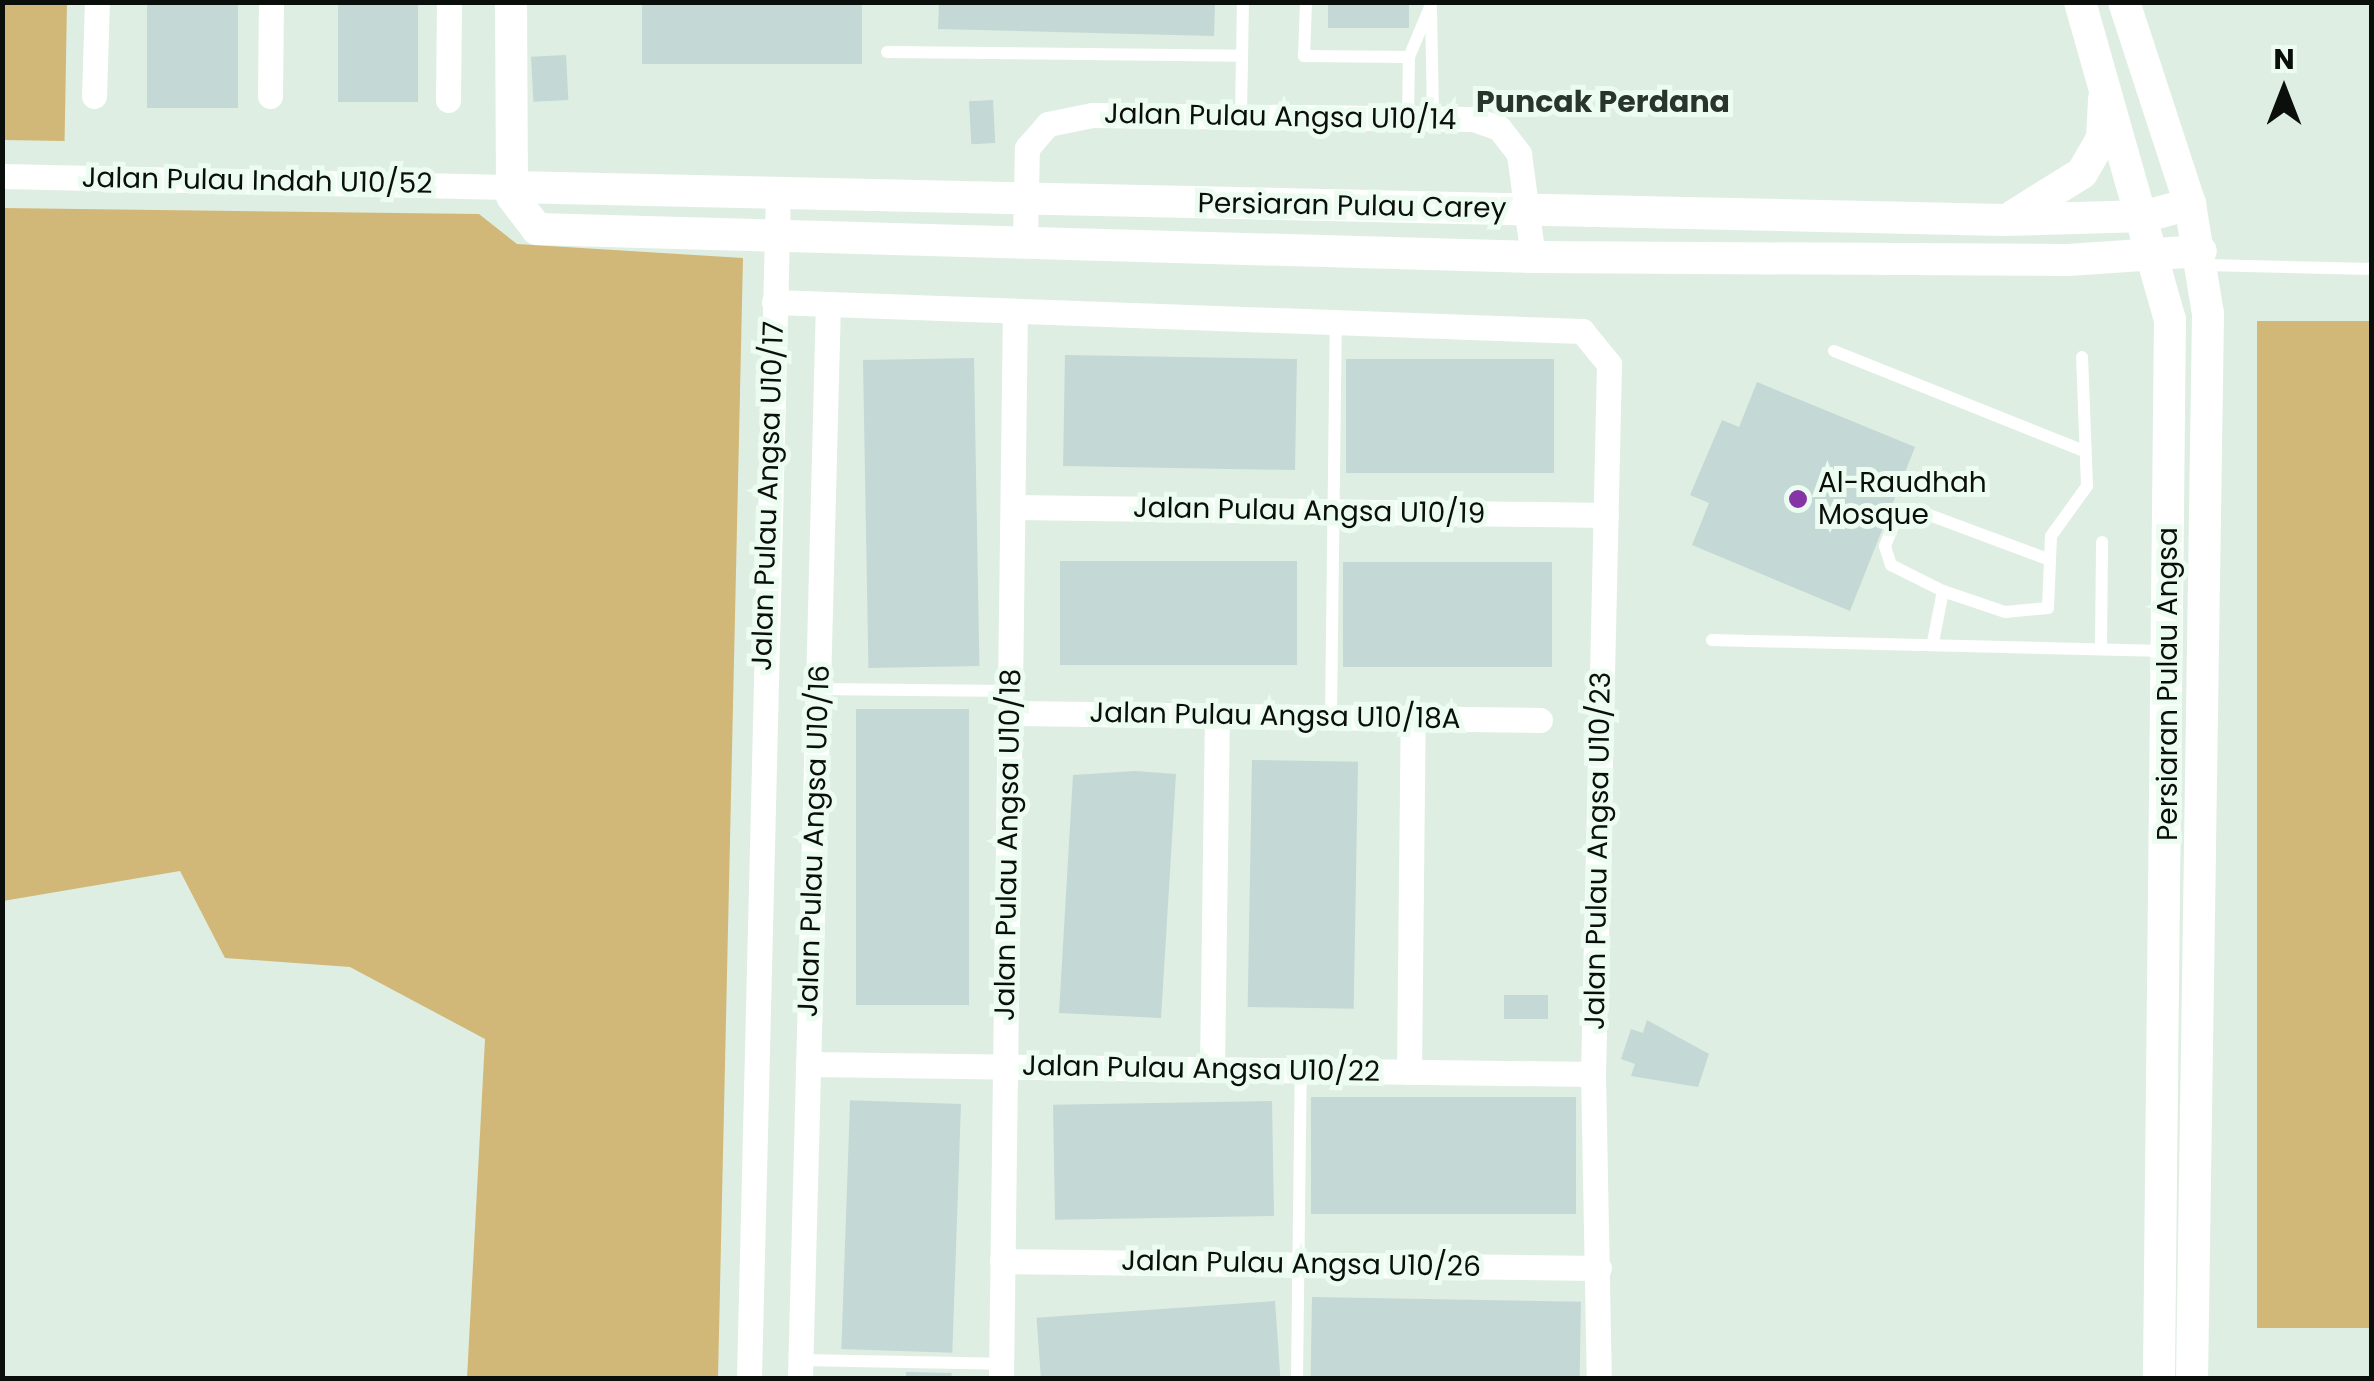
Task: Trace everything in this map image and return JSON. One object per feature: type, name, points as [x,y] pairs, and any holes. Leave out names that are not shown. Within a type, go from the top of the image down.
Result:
[{"type":"street","points":[[94,96],[97,2]]},
{"type":"street","points":[[270,96],[271,2]]},
{"type":"street","points":[[448,100],[449,2]]},
{"type":"street","points":[[511,2],[512,187]]},
{"type":"street","name":"Persiaran Pulau Angsa","points":[[2080,2],[2158,255],[2170,319],[2158,1378]]},
{"type":"street","name":"Persiaran Pulau Angsa","points":[[2124,2],[2190,204],[2203,258],[2192,1378]]},
{"type":"street","points":[[2004,220],[2082,173],[2102,140],[2103,80]]},
{"type":"street","name":"Jalan Pulau Angsa U10/14","points":[[1025,240],[1028,148],[1048,124],[1092,114],[1420,118],[1499,128],[1519,154],[1532,210],[1533,257]]},
{"type":"street","name":"Jalan Pulau Indah U10/52","points":[[2,176],[512,187]]},
{"type":"street","name":"Persiaran Pulau Carey","points":[[512,187],[2004,220],[2146,216],[2190,204]]},
{"type":"street","name":"Persiaran Pulau Carey","points":[[512,187],[537,229],[1533,257],[2203,258]]},
{"type":"street","points":[[774,302],[778,195]]},
{"type":"street","points":[[2068,260],[2146,287],[2170,319]]},
{"type":"street","name":"Jalan Pulau Angsa U10/17","points":[[749,1378],[774,302],[1582,331]]},
{"type":"street","name":"Jalan Pulau Angsa U10/16","points":[[800,1369],[828,304]]},
{"type":"street","name":"Jalan Pulau Angsa U10/18","points":[[1001,1371],[1015,311]]},
{"type":"street","name":"Jalan Pulau Angsa U10/23","points":[[1582,331],[1609,364],[1593,1074],[1599,1378]]},
{"type":"street","name":"Jalan Pulau Angsa U10/19","points":[[1012,507],[1606,515]]},
{"type":"street","name":"Jalan Pulau Angsa U10/18A","points":[[1010,702],[1216,716],[1540,720]]},
{"type":"street","points":[[1212,1069],[1216,716]]},
{"type":"street","points":[[1409,1072],[1413,718]]},
{"type":"street","name":"Jalan Pulau Angsa U10/22","points":[[808,1064],[1593,1074]]},
{"type":"street","name":"Jalan Pulau Angsa U10/26","points":[[1002,1260],[1599,1268]]},
{"type":"lane","points":[[1241,115],[1242,2]]},
{"type":"lane","points":[[1306,2],[1304,56],[1410,57]]},
{"type":"lane","points":[[1420,118],[1410,57],[1431,4]]},
{"type":"lane","points":[[1420,118],[1431,4]]},
{"type":"lane","points":[[886,52],[1242,56]]},
{"type":"lane","points":[[2203,258],[2372,269]]},
{"type":"lane","points":[[1331,717],[1336,322]]},
{"type":"lane","points":[[1834,352],[2086,452]]},
{"type":"lane","points":[[2050,560],[1913,509],[1891,533],[1891,565],[2005,612],[2043,613],[2056,524],[2087,486],[2082,357]]},
{"type":"lane","points":[[2101,644],[2102,542]]},
{"type":"lane","points":[[1933,642],[1944,590]]},
{"type":"lane","points":[[1712,640],[2101,644],[2168,652]]},
{"type":"lane","points":[[818,688],[1010,702]]},
{"type":"lane","points":[[1297,1378],[1301,1071]]},
{"type":"lane","points":[[800,1369],[1001,1371]]},
{"type":"shaded area","points":[[3,2],[67,3],[65,141],[2,140]]},
{"type":"shaded area","points":[[3,208],[479,214],[517,244],[743,258],[718,1378],[467,1378],[485,1039],[350,967],[225,958],[180,871],[3,901]]},
{"type":"shaded area","points":[[2257,321],[2371,321],[2371,1328],[2257,1328]]},
{"type":"building","points":[[147,2],[238,2],[238,108],[147,108]]},
{"type":"building","points":[[338,2],[418,2],[418,102],[338,102]]},
{"type":"building","points":[[642,2],[862,2],[862,64],[642,64]]},
{"type":"building","points":[[939,2],[1215,2],[1214,36],[938,29]]},
{"type":"building","points":[[1328,2],[1409,2],[1409,28],[1328,28]]},
{"type":"building","points":[[566,55],[568,100],[533,102],[531,57]]},
{"type":"building","points":[[993,100],[995,143],[971,144],[969,101]]},
{"type":"building","points":[[1065,355],[1297,359],[1295,470],[1063,466]]},
{"type":"building","points":[[974,358],[979,666],[868,668],[863,360]]},
{"type":"building","points":[[1346,359],[1554,359],[1554,473],[1346,473]]},
{"type":"building","name":"Al-Raudhah Mosque","points":[[1757,382],[1915,447],[1850,611],[1692,545],[1709,503],[1690,495],[1722,420],[1739,427]]},
{"type":"building","points":[[1060,561],[1297,561],[1297,665],[1060,665]]},
{"type":"building","points":[[1343,562],[1552,562],[1552,667],[1343,667]]},
{"type":"building","points":[[856,709],[969,709],[969,1005],[856,1005]]},
{"type":"building","points":[[1252,760],[1358,762],[1354,1009],[1248,1007]]},
{"type":"building","points":[[1135,771],[1176,774],[1161,1018],[1059,1013],[1073,775]]},
{"type":"building","points":[[1504,995],[1548,995],[1548,1019],[1504,1019]]},
{"type":"building","points":[[1647,1020],[1709,1054],[1698,1087],[1631,1076],[1635,1064],[1621,1059],[1631,1029],[1643,1033]]},
{"type":"building","points":[[1311,1097],[1576,1097],[1576,1214],[1311,1214]]},
{"type":"building","points":[[850,1100],[961,1104],[952,1353],[841,1349]]},
{"type":"building","points":[[1272,1101],[1274,1216],[1055,1220],[1053,1105]]},
{"type":"building","points":[[1312,1297],[1581,1302],[1580,1378],[1311,1378]]},
{"type":"building","points":[[1275,1301],[1280,1378],[1041,1378],[1037,1318]]},
{"type":"building","points":[[906,1372],[952,1373],[951,1378],[906,1378]]},
{"type":"place","name":"Al-Raudhah Mosque","points":[[1798,499]]},
{"type":"district","name":"Puncak Perdana","points":[[1603,102]]}]
